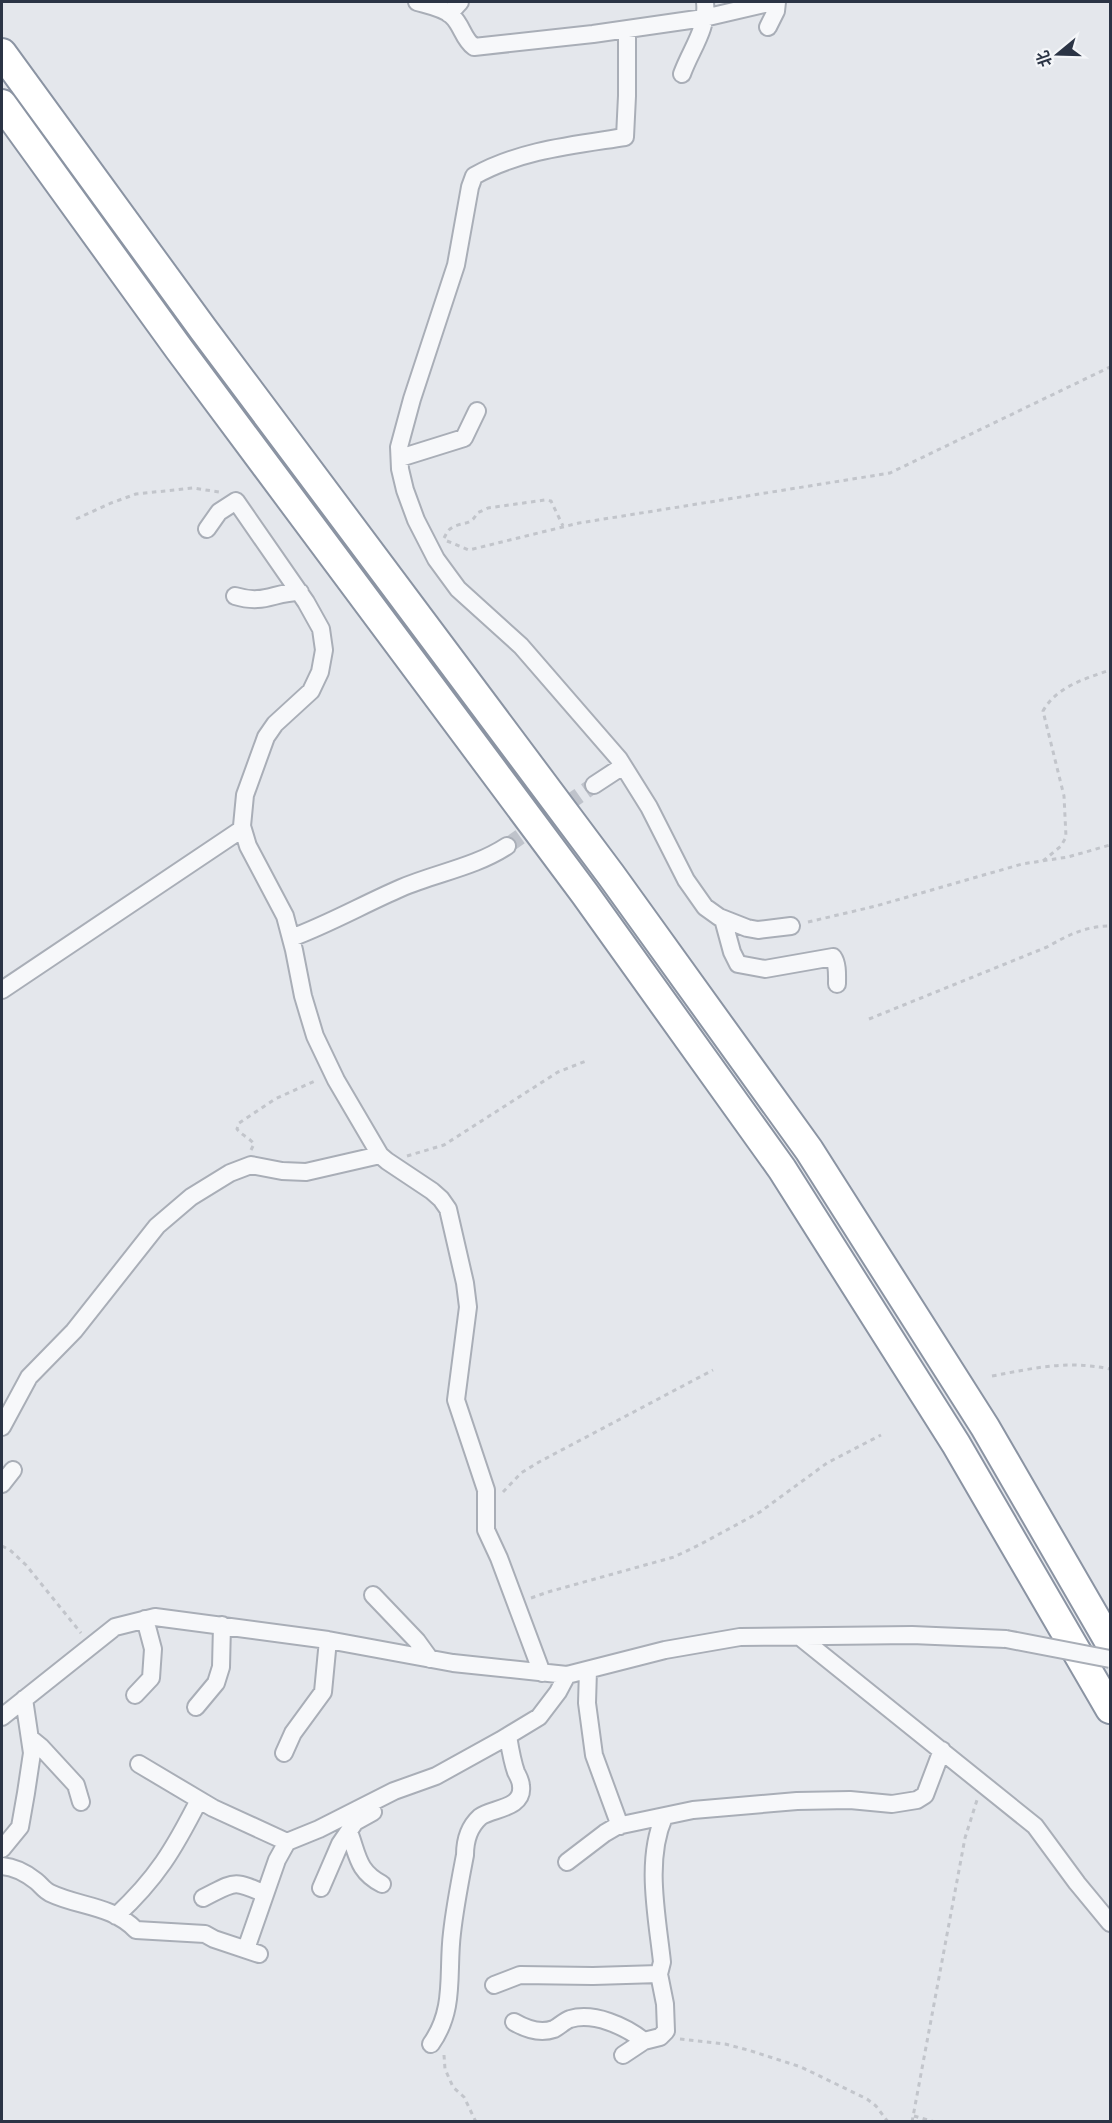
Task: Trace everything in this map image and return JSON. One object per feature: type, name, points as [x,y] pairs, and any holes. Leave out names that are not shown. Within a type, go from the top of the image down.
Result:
[{"type":"highway","points":[[2,53],[203,329],[604,865],[809,1150],[984,1427],[1110,1643]]},
{"type":"highway","points":[[2,104],[179,349],[585,894],[782,1169],[956,1444],[1110,1709]]},
{"type":"street","points":[[417,2],[455,8],[454,17],[467,42],[474,47],[627,29],[706,9],[775,2],[776,11],[768,27]]},
{"type":"street","points":[[682,74],[706,9]]},
{"type":"street","points":[[627,29],[625,137],[550,149],[497,164],[474,176],[456,265],[412,399],[399,447],[405,490],[416,520],[436,559],[458,589],[521,646],[623,766],[649,807],[692,891],[705,907],[723,919],[755,930],[791,926]]},
{"type":"street","points":[[400,458],[464,438],[477,411]]},
{"type":"street","points":[[207,529],[219,512],[236,501],[300,592],[321,629],[324,650],[318,678],[311,691],[275,724],[267,737],[246,795],[243,828],[248,846],[285,916],[307,1011],[315,1036],[333,1073],[380,1155],[441,1198],[448,1209],[456,1238],[468,1307],[456,1400],[486,1490],[486,1530],[499,1558],[542,1673]]},
{"type":"street","points":[[235,596],[249,600],[300,592]]},
{"type":"street","points":[[594,785],[623,766]]},
{"type":"street","points":[[2,990],[243,828]]},
{"type":"street","points":[[291,938],[318,928],[401,888],[490,857],[507,846]]},
{"type":"street","points":[[723,919],[729,943],[738,964],[758,969],[777,969],[833,957],[837,984]]},
{"type":"street","points":[[729,943],[755,930]]},
{"type":"street","points":[[2,1427],[29,1377],[74,1331],[157,1226],[210,1184],[251,1165],[295,1173],[380,1155]]},
{"type":"street","points":[[2,1484],[13,1470]]},
{"type":"street","points":[[373,1594],[417,1641],[430,1659]]},
{"type":"street","points":[[2,1717],[115,1627],[155,1617],[328,1640],[453,1663],[567,1675],[664,1650],[740,1636],[912,1635],[1006,1639],[1110,1659]]},
{"type":"street","points":[[135,1695],[151,1678],[153,1648],[145,1619]]},
{"type":"street","points":[[196,1707],[216,1683],[221,1667],[222,1625]]},
{"type":"street","points":[[800,1637],[1035,1826],[1110,1923]]},
{"type":"street","points":[[284,1753],[293,1733],[323,1692],[328,1640]]},
{"type":"street","points":[[588,1670],[587,1703],[594,1755],[620,1826]]},
{"type":"street","points":[[2,1866],[16,1868],[50,1893],[116,1916],[136,1930],[194,1932],[252,1951],[265,1894],[277,1860],[287,1842],[319,1830],[394,1791],[430,1778],[508,1736],[539,1717],[558,1692],[567,1675]]},
{"type":"street","points":[[2,1849],[20,1827],[32,1753],[24,1699]]},
{"type":"street","points":[[434,2040],[444,2022],[447,2007],[452,1935],[465,1844],[469,1831],[482,1816],[499,1811],[520,1795],[521,1786],[508,1736]]},
{"type":"street","points":[[30,1738],[42,1747],[76,1785],[81,1802]]},
{"type":"street","points":[[567,1862],[605,1833],[620,1826],[643,1819],[693,1810],[797,1801],[850,1800],[892,1804],[917,1800],[925,1795],[942,1750]]},
{"type":"street","points":[[139,1764],[213,1808],[287,1842]]},
{"type":"street","points":[[321,1888],[340,1844],[355,1822],[419,1791],[430,1778]]},
{"type":"street","points":[[116,1916],[152,1880],[166,1860],[199,1800]]},
{"type":"street","points":[[623,2055],[644,2041],[666,2031],[665,2004],[659,1974],[662,1962],[654,1882],[654,1862],[659,1828],[664,1817]]},
{"type":"street","points":[[349,1832],[355,1856],[371,1878],[382,1884]]},
{"type":"street","points":[[203,1898],[231,1884],[241,1883],[265,1894]]},
{"type":"street","points":[[494,1985],[519,1975],[659,1974]]},
{"type":"street","points":[[514,2022],[528,2030],[545,2031],[570,2019],[594,2018],[634,2033],[644,2041]]},
{"type":"path","points":[[564,526],[551,501],[545,500],[488,508],[477,513],[470,523],[451,529],[443,540],[468,550],[564,526],[698,502],[890,473],[1110,367]]},
{"type":"path","points":[[76,519],[136,494],[193,488],[220,493],[236,501]]},
{"type":"path","points":[[1043,861],[1061,846],[1066,837],[1064,796],[1043,711],[1048,701],[1071,685],[1110,670]]},
{"type":"path","points":[[791,926],[876,906],[1022,864],[1068,857],[1110,845]]},
{"type":"path","points":[[869,1019],[1047,947],[1088,927],[1110,926]]},
{"type":"path","points":[[394,1166],[404,1157],[444,1145],[558,1072],[586,1061]]},
{"type":"path","points":[[251,1165],[249,1156],[254,1144],[237,1129],[239,1123],[275,1100],[333,1073]]},
{"type":"path","points":[[992,1376],[1052,1365],[1079,1364],[1110,1369]]},
{"type":"path","points":[[485,1510],[521,1473],[713,1370]]},
{"type":"path","points":[[517,1607],[548,1592],[674,1557],[760,1512],[827,1463],[881,1435]]},
{"type":"path","points":[[2,1546],[10,1550],[26,1565],[91,1646]]},
{"type":"path","points":[[912,2121],[965,1838],[977,1798],[985,1785]]},
{"type":"path","points":[[663,2034],[686,2041],[725,2044],[801,2067],[867,2099],[888,2121]]},
{"type":"path","points":[[434,2040],[444,2044],[445,2069],[453,2087],[464,2097],[476,2121]]},
{"type":"path","points":[[913,2115],[935,2121]]},
{"type":"tunnel","points":[[507,846],[594,785]]}]
